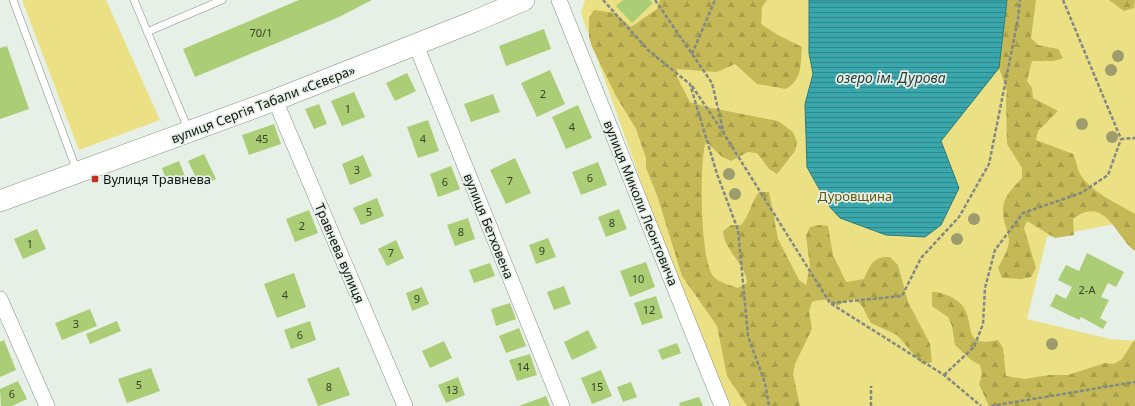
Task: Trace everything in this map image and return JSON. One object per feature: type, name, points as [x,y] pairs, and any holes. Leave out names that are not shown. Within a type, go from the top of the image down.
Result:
[{"type":"main road","name":"вулиця Сергія Табали «Сєвєра»","points":[[0,202],[275,100],[416,45],[524,0]]},
{"type":"street","name":"вулиця Миколи Леонтовича","points":[[559,0],[722,406]]},
{"type":"street","name":"вулиця Бетховена","points":[[416,45],[562,406]]},
{"type":"street","name":"Травнева вулиця","points":[[275,100],[405,406]]},
{"type":"street","points":[[0,299],[47,406]]},
{"type":"lane","points":[[13,0],[78,173]]},
{"type":"lane","points":[[134,0],[190,132]]},
{"type":"lane","points":[[147,32],[222,0]]},
{"type":"path","points":[[603,0],[649,51],[690,84],[724,134],[830,303],[944,375],[981,406]]},
{"type":"path","points":[[656,0],[712,83],[724,134]]},
{"type":"path","points":[[692,54],[715,0]]},
{"type":"path","points":[[830,303],[902,296],[921,258],[959,217],[989,164],[1018,19],[1020,0]]},
{"type":"path","points":[[944,375],[974,347],[983,324],[985,288],[995,250],[1023,213],[1081,193],[1108,175],[1121,139],[1063,0]]},
{"type":"path","points":[[690,84],[717,174],[738,230],[748,336],[765,383],[769,406]]},
{"type":"path","points":[[1121,139],[1135,138]]},
{"type":"path","points":[[991,406],[1135,382]]},
{"type":"path","points":[[871,406],[872,386]]},
{"type":"green space","points":[[22,0],[106,0],[160,120],[79,150]]},
{"type":"green space","name":"Дуровщина","points":[[585,0],[1135,0],[1135,220],[1047,237],[1027,319],[1110,339],[1135,341],[1135,406],[731,406],[671,266],[581,13]]},
{"type":"green space","points":[[660,0],[767,0],[762,7],[761,24],[778,35],[802,47],[800,71],[795,80],[786,89],[757,84],[735,64],[717,72],[677,69],[677,77],[690,102],[711,108],[778,121],[793,132],[797,142],[795,151],[777,174],[769,169],[757,153],[748,152],[731,161],[721,156],[706,141],[702,169],[703,231],[705,251],[713,276],[721,282],[738,288],[747,283],[743,270],[727,246],[723,231],[731,225],[741,225],[759,192],[769,192],[778,239],[799,280],[806,285],[810,266],[806,236],[810,227],[819,225],[828,226],[833,255],[846,282],[864,279],[873,262],[880,258],[890,257],[898,265],[908,302],[930,344],[932,362],[922,364],[897,335],[871,323],[862,306],[855,299],[845,301],[837,306],[828,300],[816,301],[812,302],[809,311],[812,329],[795,364],[793,374],[800,406],[747,406],[727,376],[717,326],[682,276],[657,195],[646,168],[646,158],[636,129],[616,96],[592,47],[589,37],[589,18],[594,10],[615,13],[631,27],[657,9]]},
{"type":"green space","points":[[1007,0],[1036,0],[1031,38],[1038,45],[1058,49],[1063,58],[1054,61],[1032,61],[1027,81],[1032,88],[1033,98],[1058,111],[1038,131],[1036,140],[1073,154],[1080,174],[1091,187],[1105,197],[1135,214],[1135,251],[1128,245],[1109,220],[1102,214],[1094,211],[1084,213],[1073,219],[1074,235],[1055,238],[1027,221],[1024,228],[1036,268],[1031,277],[1021,279],[1002,278],[998,268],[1007,251],[1009,243],[1003,212],[1004,202],[1022,178],[1022,168],[1007,144],[1007,91],[999,68]]},
{"type":"green space","points":[[1109,0],[1135,0],[1134,8],[1124,11]]},
{"type":"green space","points":[[932,292],[950,296],[961,304],[967,315],[974,338],[979,341],[987,342],[998,340],[1003,348],[1006,376],[1025,379],[1049,375],[1068,375],[1105,363],[1114,364],[1122,359],[1135,339],[1135,406],[989,406],[979,384],[982,374],[980,365],[971,360],[955,345],[952,326],[948,317],[932,306]]},
{"type":"water","name":"озеро ім. Дурова","points":[[809,0],[1007,0],[999,68],[941,141],[959,188],[941,225],[925,237],[886,235],[840,218],[828,205],[807,167],[805,104],[813,74],[809,53]]},
{"type":"building","points":[[299,0],[372,0],[339,17],[195,77],[183,49]]},
{"type":"building","points":[[623,0],[650,0],[653,3],[632,23],[616,6]]},
{"type":"building","points":[[544,29],[551,49],[506,66],[499,46]]},
{"type":"building","points":[[7,46],[29,109],[0,119],[0,48]]},
{"type":"building","points":[[550,70],[565,104],[537,117],[521,83]]},
{"type":"building","points":[[407,73],[416,91],[395,101],[386,83]]},
{"type":"building","points":[[354,92],[365,117],[342,126],[331,101]]},
{"type":"building","points":[[493,94],[500,112],[471,122],[464,104]]},
{"type":"building","points":[[319,104],[327,124],[314,129],[305,109]]},
{"type":"building","points":[[578,105],[592,138],[566,149],[552,117]]},
{"type":"building","points":[[428,120],[439,151],[418,158],[407,127]]},
{"type":"building","points":[[274,124],[281,144],[249,155],[242,135]]},
{"type":"building","points":[[204,154],[216,179],[200,186],[188,161]]},
{"type":"building","points":[[363,155],[372,176],[350,185],[342,164]]},
{"type":"building","points":[[515,158],[531,193],[506,204],[490,170]]},
{"type":"building","points":[[179,161],[186,179],[168,185],[162,168]]},
{"type":"building","points":[[598,162],[607,185],[581,195],[572,172]]},
{"type":"building","points":[[451,166],[460,189],[438,197],[430,174]]},
{"type":"building","points":[[377,198],[384,216],[361,225],[353,208]]},
{"type":"building","points":[[619,209],[627,229],[606,237],[598,217]]},
{"type":"building","points":[[309,210],[318,233],[295,242],[286,219]]},
{"type":"building","points":[[468,218],[475,239],[455,246],[447,225]]},
{"type":"building","points":[[37,229],[46,249],[23,259],[14,239]]},
{"type":"building","points":[[548,238],[556,257],[536,264],[529,245]]},
{"type":"building","points":[[396,240],[404,258],[387,266],[378,249]]},
{"type":"building","points":[[1087,253],[1124,272],[1116,287],[1108,283],[1101,297],[1109,300],[1100,318],[1107,322],[1103,329],[1081,317],[1079,320],[1050,306],[1056,294],[1066,299],[1072,287],[1058,280],[1066,265],[1079,271]]},
{"type":"building","points":[[646,262],[655,287],[630,297],[620,271]]},
{"type":"building","points":[[490,263],[495,276],[474,283],[469,270]]},
{"type":"building","points":[[294,273],[306,307],[277,318],[264,284]]},
{"type":"building","points":[[564,286],[571,304],[554,310],[547,292]]},
{"type":"building","points":[[422,287],[429,304],[412,311],[406,293]]},
{"type":"building","points":[[656,296],[663,318],[642,325],[634,303]]},
{"type":"building","points":[[510,303],[516,319],[496,326],[491,309]]},
{"type":"building","points":[[90,309],[97,326],[62,340],[55,323]]},
{"type":"building","points":[[117,321],[121,331],[90,344],[86,334]]},
{"type":"building","points":[[310,321],[316,340],[291,349],[284,330]]},
{"type":"building","points":[[519,328],[526,346],[506,353],[499,336]]},
{"type":"building","points":[[588,330],[597,348],[572,360],[564,342]]},
{"type":"building","points":[[4,340],[16,370],[0,377],[0,342]]},
{"type":"building","points":[[444,341],[452,358],[430,368],[422,351]]},
{"type":"building","points":[[677,343],[681,353],[662,360],[658,350]]},
{"type":"building","points":[[530,354],[537,375],[517,381],[509,360]]},
{"type":"building","points":[[339,367],[350,395],[318,406],[307,379]]},
{"type":"building","points":[[151,368],[160,391],[127,403],[118,379]]},
{"type":"building","points":[[601,370],[612,396],[592,404],[581,378]]},
{"type":"building","points":[[458,377],[465,395],[446,403],[438,385]]},
{"type":"building","points":[[18,381],[27,399],[12,406],[1,406],[0,389]]},
{"type":"building","points":[[631,382],[637,397],[623,402],[617,387]]},
{"type":"building","points":[[546,396],[550,406],[519,406]]},
{"type":"building","points":[[699,397],[703,406],[680,406],[679,403]]},
{"type":"place","name":"Вулиця Травнева","points":[[95,179]]}]
